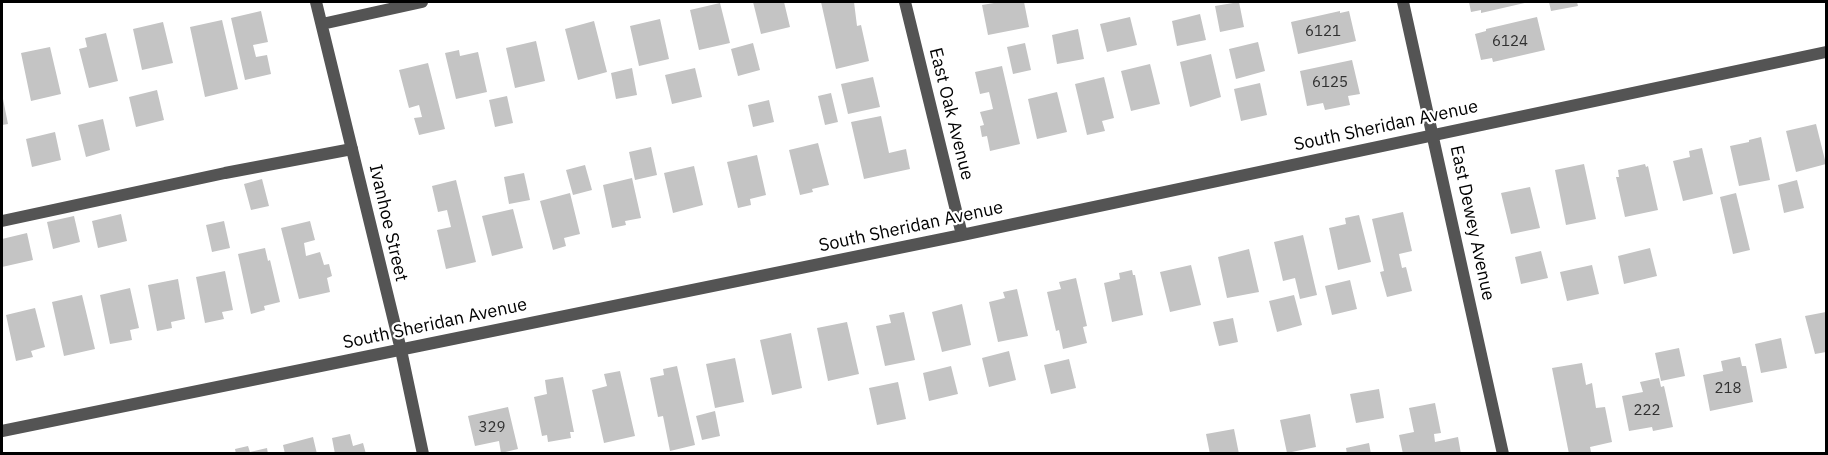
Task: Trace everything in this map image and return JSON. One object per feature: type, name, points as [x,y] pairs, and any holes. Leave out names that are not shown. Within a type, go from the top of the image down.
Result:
[{"type":"street","name":"Ivanhoe Street","points":[[316,2],[401,350],[423,453]]},
{"type":"street","points":[[322,24],[422,2]]},
{"type":"street","name":"East Oak Avenue","points":[[905,2],[962,236]]},
{"type":"street","name":"East Dewey Avenue","points":[[1403,2],[1503,453]]},
{"type":"street","name":"South Sheridan Avenue","points":[[2,431],[962,236],[1827,52]]},
{"type":"street","points":[[2,220],[352,149]]},
{"type":"building","points":[[753,2],[784,2],[790,27],[761,34]]},
{"type":"building","points":[[821,2],[854,2],[857,26],[861,25],[869,61],[836,69]]},
{"type":"building","points":[[1024,2],[1029,27],[988,35],[982,5]]},
{"type":"building","points":[[1239,2],[1244,27],[1220,32],[1215,6]]},
{"type":"building","points":[[1469,2],[1529,2],[1481,13],[1481,10],[1471,12]]},
{"type":"building","points":[[1549,2],[1577,2],[1578,6],[1551,11]]},
{"type":"building","points":[[720,3],[730,43],[699,50],[690,10]]},
{"type":"building","points":[[261,11],[268,42],[253,45],[256,57],[267,55],[271,74],[245,80],[231,18]]},
{"type":"building","points":[[1340,11],[1340,13],[1349,11],[1356,41],[1298,54],[1291,22]]},
{"type":"building","points":[[1200,14],[1206,40],[1177,46],[1172,21]]},
{"type":"building","points":[[1130,17],[1137,45],[1107,52],[1100,24]]},
{"type":"building","points":[[1537,17],[1545,50],[1493,62],[1492,58],[1481,60],[1475,34],[1486,31],[1486,29]]},
{"type":"building","points":[[660,19],[669,59],[639,66],[630,26]]},
{"type":"building","points":[[222,20],[238,89],[205,97],[190,27]]},
{"type":"building","points":[[594,21],[607,72],[578,80],[565,29]]},
{"type":"building","points":[[163,22],[173,63],[142,70],[133,29]]},
{"type":"building","points":[[1078,29],[1084,59],[1057,64],[1052,35]]},
{"type":"building","points":[[106,33],[118,81],[89,88],[79,49],[87,47],[85,38]]},
{"type":"building","points":[[536,41],[545,81],[515,88],[506,48]]},
{"type":"building","points":[[1258,42],[1265,71],[1236,79],[1229,49]]},
{"type":"building","points":[[753,43],[760,70],[738,76],[731,49]]},
{"type":"building","points":[[1025,43],[1031,70],[1013,74],[1007,47]]},
{"type":"building","points":[[50,47],[61,94],[31,101],[21,53]]},
{"type":"building","points":[[459,50],[460,56],[478,52],[487,92],[456,99],[445,53]]},
{"type":"building","points":[[1211,54],[1221,97],[1190,107],[1180,62]]},
{"type":"building","points":[[1352,60],[1360,94],[1348,96],[1350,105],[1325,110],[1323,103],[1307,106],[1300,71]]},
{"type":"building","points":[[428,63],[445,129],[419,135],[414,118],[422,117],[419,105],[409,108],[399,70]]},
{"type":"building","points":[[1150,64],[1160,104],[1131,111],[1121,71]]},
{"type":"building","points":[[1002,66],[1020,144],[990,151],[987,136],[982,137],[980,126],[984,125],[980,112],[993,109],[989,92],[980,94],[975,72]]},
{"type":"building","points":[[632,68],[637,95],[616,99],[611,73]]},
{"type":"building","points":[[695,68],[702,97],[672,104],[665,75]]},
{"type":"building","points":[[873,77],[880,107],[848,114],[841,84]]},
{"type":"building","points":[[1104,77],[1114,118],[1102,121],[1105,131],[1087,135],[1075,84]]},
{"type":"building","points":[[1260,83],[1267,115],[1241,121],[1234,89]]},
{"type":"building","points":[[157,90],[164,120],[136,127],[129,97]]},
{"type":"building","points":[[1057,92],[1067,132],[1037,139],[1028,99]]},
{"type":"building","points":[[831,93],[838,122],[825,125],[818,96]]},
{"type":"building","points":[[507,96],[513,123],[495,127],[489,100]]},
{"type":"building","points":[[2,99],[8,124],[2,125]]},
{"type":"building","points":[[769,100],[774,122],[753,127],[748,105]]},
{"type":"building","points":[[881,116],[889,153],[906,149],[910,169],[864,179],[851,122]]},
{"type":"building","points":[[103,119],[110,150],[86,157],[78,125]]},
{"type":"building","points":[[1816,124],[1826,164],[1796,172],[1786,131]]},
{"type":"building","points":[[55,132],[61,160],[32,167],[26,139]]},
{"type":"building","points":[[1761,137],[1770,180],[1739,186],[1730,146]]},
{"type":"building","points":[[818,143],[829,185],[800,195],[789,150]]},
{"type":"building","points":[[651,147],[657,175],[635,180],[629,152]]},
{"type":"building","points":[[1702,148],[1713,194],[1683,201],[1673,161],[1690,157],[1689,151]]},
{"type":"building","points":[[757,155],[766,195],[750,199],[751,205],[738,208],[727,162]]},
{"type":"building","points":[[1584,164],[1596,219],[1566,225],[1555,170]]},
{"type":"building","points":[[1645,164],[1646,167],[1648,166],[1658,210],[1625,217],[1616,177],[1619,177],[1618,170]]},
{"type":"building","points":[[585,165],[592,190],[573,195],[566,170]]},
{"type":"building","points":[[694,166],[703,205],[673,213],[664,173]]},
{"type":"building","points":[[524,173],[530,200],[509,204],[504,177]]},
{"type":"building","points":[[632,178],[641,218],[625,221],[626,225],[612,228],[603,185]]},
{"type":"building","points":[[262,179],[269,206],[251,210],[244,184]]},
{"type":"building","points":[[456,180],[476,262],[446,269],[437,230],[451,227],[447,210],[438,212],[432,186]]},
{"type":"building","points":[[1797,180],[1804,208],[1784,213],[1778,185]]},
{"type":"building","points":[[1530,187],[1540,228],[1511,234],[1501,193]]},
{"type":"building","points":[[570,193],[580,234],[564,238],[566,246],[553,250],[540,201]]},
{"type":"building","points":[[1736,193],[1750,250],[1733,254],[1720,197]]},
{"type":"building","points":[[513,209],[523,248],[492,256],[482,216]]},
{"type":"building","points":[[1403,212],[1412,251],[1399,254],[1402,268],[1406,267],[1412,291],[1387,297],[1380,272],[1384,271],[1372,219]]},
{"type":"building","points":[[121,214],[127,241],[98,248],[92,221]]},
{"type":"building","points":[[1359,215],[1371,262],[1338,270],[1329,228],[1346,224],[1345,218]]},
{"type":"building","points":[[74,216],[80,242],[53,249],[47,222]]},
{"type":"building","points":[[224,221],[230,248],[212,252],[206,225]]},
{"type":"building","points":[[310,221],[315,240],[304,243],[306,256],[320,252],[324,265],[329,264],[332,276],[327,278],[330,292],[299,299],[281,228]]},
{"type":"building","points":[[27,233],[33,260],[2,267],[2,239]]},
{"type":"building","points":[[1303,235],[1317,295],[1300,299],[1295,278],[1283,281],[1274,242]]},
{"type":"building","points":[[265,248],[280,302],[264,306],[265,310],[251,314],[238,254]]},
{"type":"building","points":[[1650,248],[1657,276],[1624,284],[1618,256]]},
{"type":"building","points":[[1249,249],[1259,292],[1227,298],[1218,257]]},
{"type":"building","points":[[1541,251],[1548,278],[1521,284],[1515,257]]},
{"type":"building","points":[[1191,265],[1201,305],[1170,312],[1160,272]]},
{"type":"building","points":[[1592,265],[1599,294],[1567,301],[1560,272]]},
{"type":"building","points":[[1132,270],[1143,315],[1112,322],[1104,283],[1120,279],[1119,273]]},
{"type":"building","points":[[225,271],[233,310],[222,312],[224,319],[205,323],[196,277]]},
{"type":"building","points":[[1076,278],[1087,326],[1083,327],[1087,343],[1063,349],[1059,330],[1056,331],[1047,292],[1061,289],[1059,282]]},
{"type":"building","points":[[178,279],[185,319],[171,322],[172,328],[157,331],[148,285]]},
{"type":"building","points":[[1350,280],[1357,309],[1332,315],[1325,286]]},
{"type":"building","points":[[130,288],[139,328],[130,330],[132,340],[110,344],[100,295]]},
{"type":"building","points":[[1017,289],[1028,336],[998,342],[989,302],[1005,298],[1003,292]]},
{"type":"building","points":[[82,295],[95,349],[64,356],[52,302]]},
{"type":"building","points":[[1294,295],[1302,325],[1277,332],[1269,301]]},
{"type":"building","points":[[962,304],[971,345],[942,352],[932,312]]},
{"type":"building","points":[[35,308],[45,347],[31,351],[33,357],[16,361],[6,315]]},
{"type":"building","points":[[904,312],[915,360],[885,366],[876,326],[891,323],[889,315]]},
{"type":"building","points":[[1826,312],[1826,352],[1815,354],[1805,316]]},
{"type":"building","points":[[1233,318],[1238,342],[1219,346],[1213,322]]},
{"type":"building","points":[[847,322],[859,374],[828,381],[817,328]]},
{"type":"building","points":[[791,333],[802,388],[772,395],[760,340]]},
{"type":"building","points":[[1781,338],[1787,368],[1761,373],[1755,344]]},
{"type":"building","points":[[1679,348],[1685,376],[1661,381],[1655,353]]},
{"type":"building","points":[[1009,351],[1016,380],[989,387],[982,358]]},
{"type":"building","points":[[1740,357],[1742,366],[1746,366],[1753,402],[1710,411],[1703,375],[1723,371],[1721,361]]},
{"type":"building","points":[[735,358],[744,402],[715,408],[706,364]]},
{"type":"building","points":[[1069,359],[1076,388],[1051,394],[1044,365]]},
{"type":"building","points":[[1582,363],[1586,385],[1592,383],[1596,408],[1605,407],[1612,442],[1590,447],[1591,452],[1569,454],[1552,368]]},
{"type":"building","points":[[677,366],[695,445],[670,451],[663,416],[658,417],[650,378],[664,375],[663,369]]},
{"type":"building","points":[[951,366],[958,394],[929,401],[923,373]]},
{"type":"building","points":[[620,371],[635,436],[604,443],[592,390],[607,386],[604,374]]},
{"type":"building","points":[[563,377],[574,432],[570,432],[571,438],[548,442],[547,435],[542,436],[534,397],[547,394],[545,380]]},
{"type":"building","points":[[1659,378],[1661,387],[1664,386],[1673,427],[1653,431],[1652,427],[1629,431],[1622,396],[1643,392],[1640,382]]},
{"type":"building","points":[[898,382],[906,419],[877,425],[869,388]]},
{"type":"building","points":[[1379,389],[1384,418],[1356,423],[1350,394]]},
{"type":"building","points":[[1435,403],[1441,433],[1434,434],[1435,442],[1458,437],[1461,454],[1403,454],[1399,435],[1414,432],[1409,408]]},
{"type":"building","points":[[508,407],[518,449],[501,453],[499,441],[475,446],[468,416]]},
{"type":"building","points":[[715,411],[720,436],[702,440],[696,416]]},
{"type":"building","points":[[1310,414],[1316,447],[1287,453],[1280,420]]},
{"type":"building","points":[[1234,429],[1239,454],[1210,454],[1206,434]]},
{"type":"building","points":[[350,434],[353,446],[363,443],[366,454],[335,454],[332,438]]},
{"type":"building","points":[[313,437],[317,454],[285,454],[283,445]]},
{"type":"building","points":[[1369,443],[1371,454],[1347,454],[1346,448]]},
{"type":"building","points":[[248,446],[250,452],[267,448],[268,454],[236,454],[235,449]]}]
